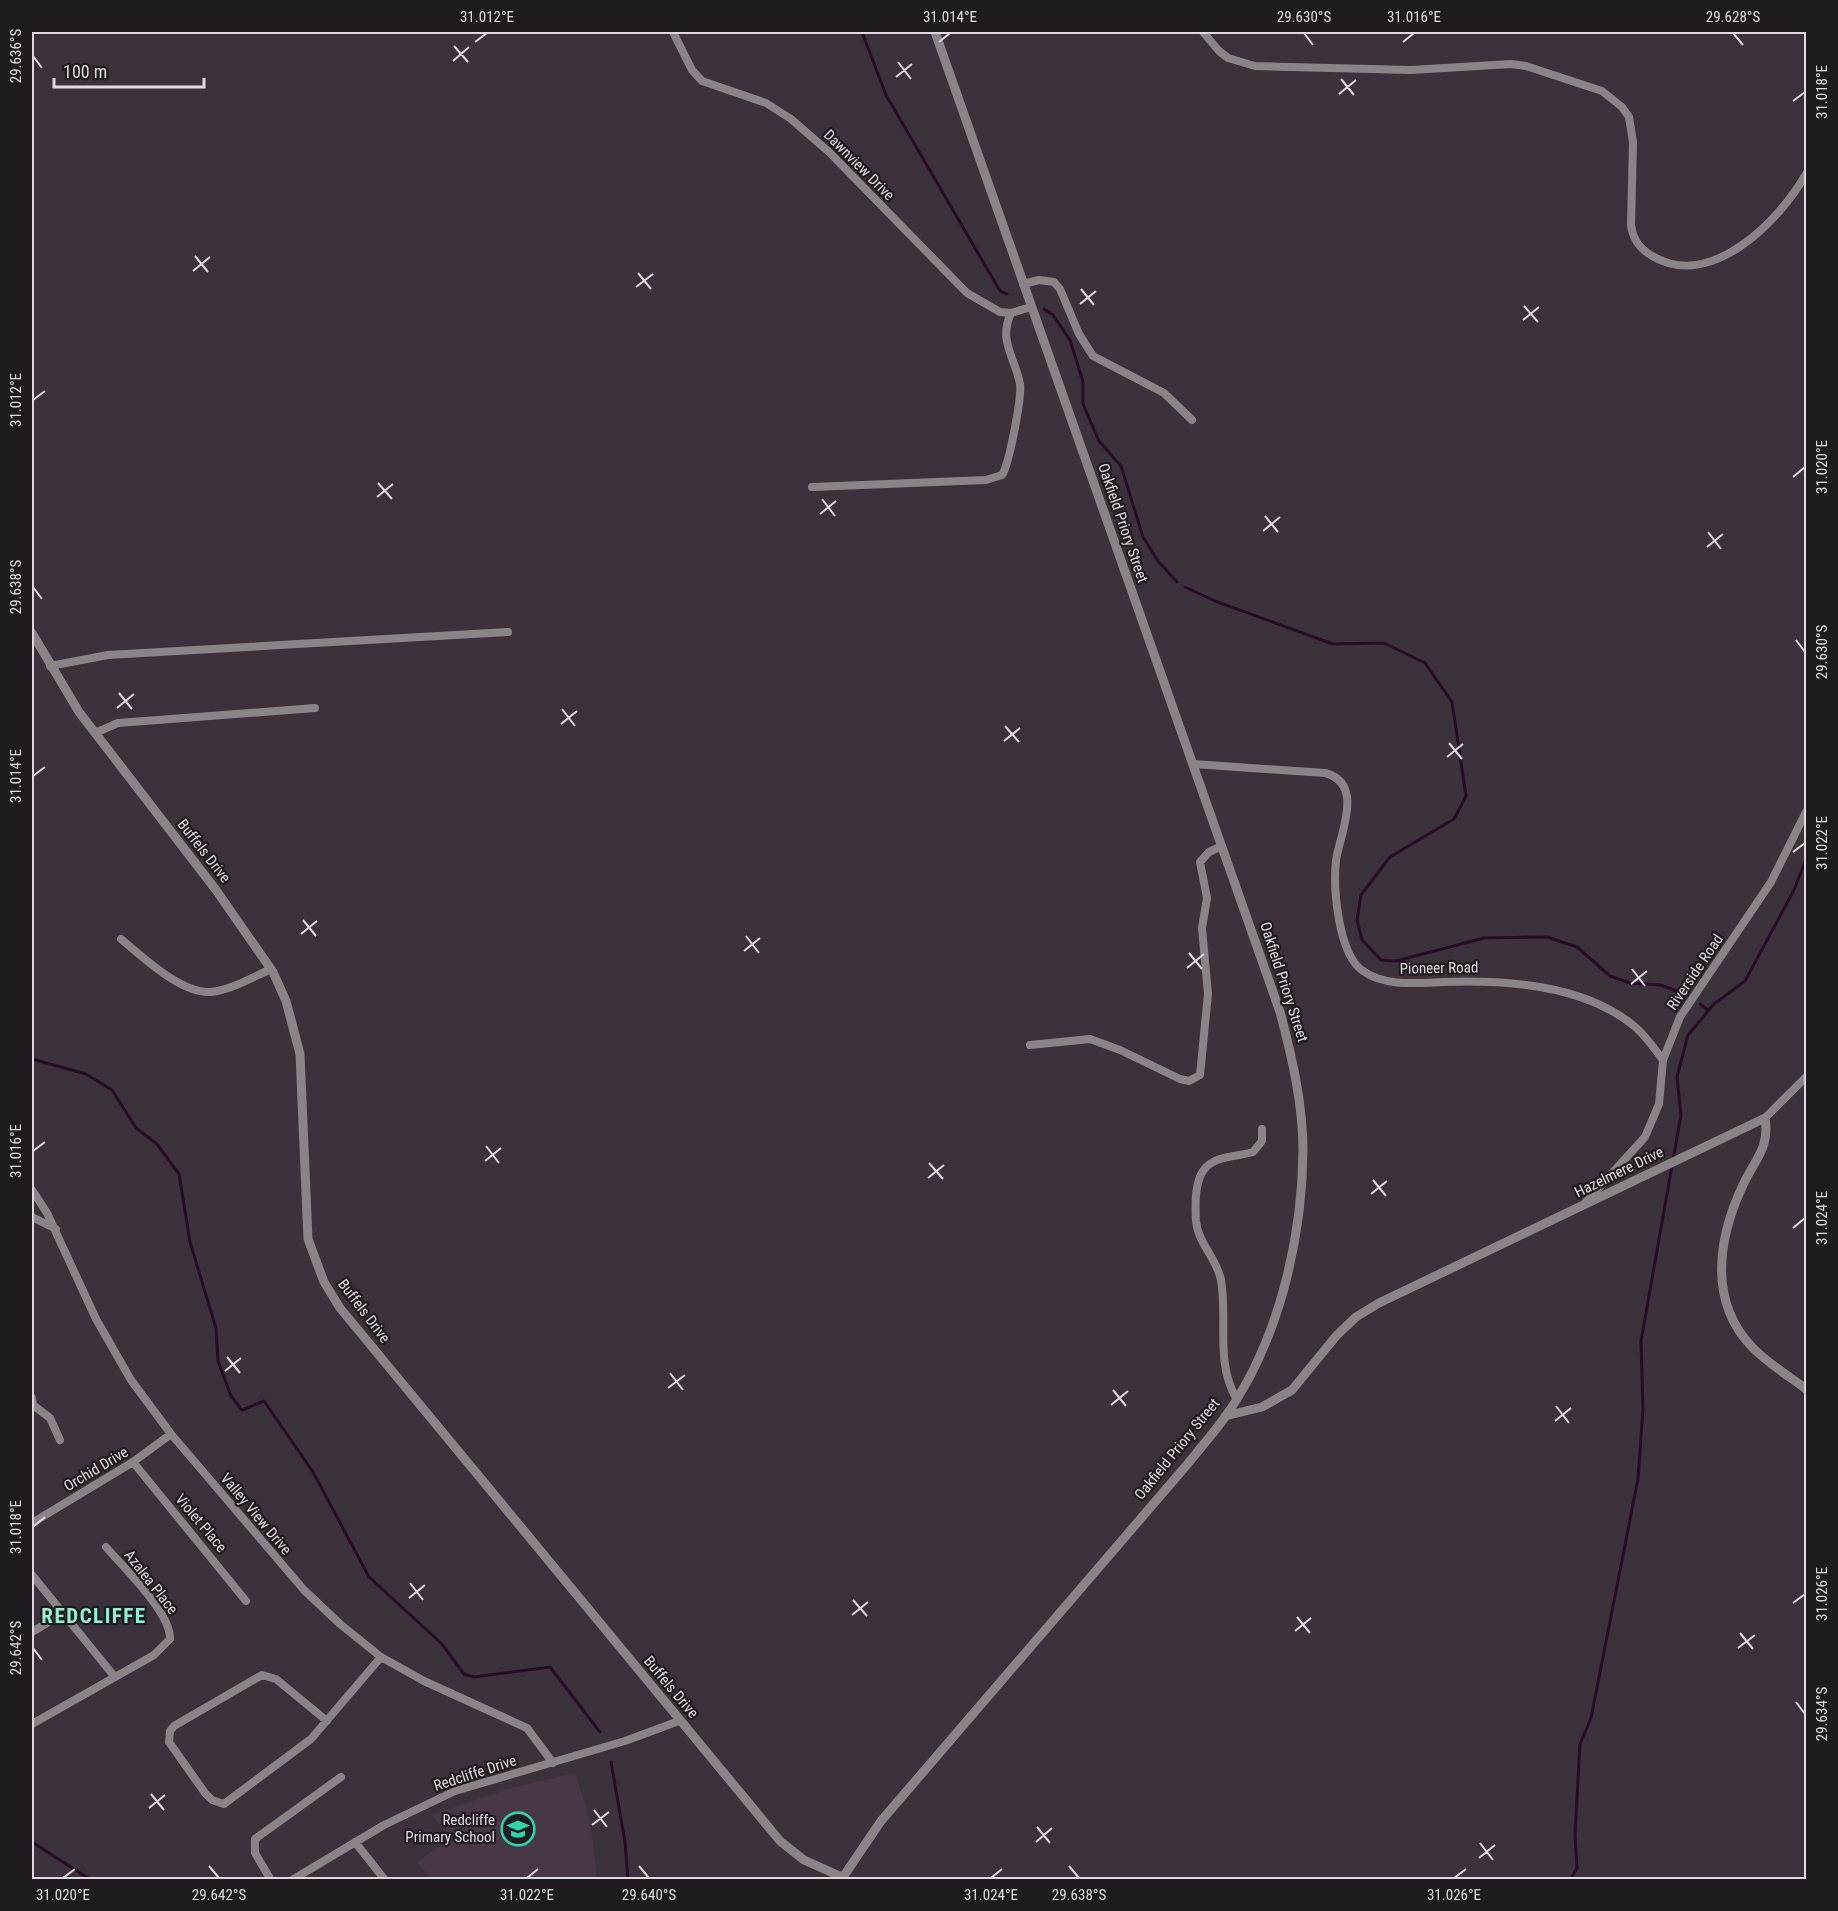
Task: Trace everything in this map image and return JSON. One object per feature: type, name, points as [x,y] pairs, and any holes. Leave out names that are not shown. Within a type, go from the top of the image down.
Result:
[{"type":"street","name":"Dawnview Drive","points":[[673,32],[692,70],[702,81],[766,103],[791,119],[830,152],[967,293],[985,306],[1000,312],[1011,313]]},
{"type":"street","name":"Oakfield Priory Street","points":[[841,1878],[881,1821],[1185,1467],[1225,1416],[1269,1333],[1283,1290],[1301,1201],[1303,1149],[1299,1098],[1281,1012],[935,32]]},
{"type":"street","points":[[1203,32],[1228,58],[1255,66],[1412,70],[1511,64],[1526,66],[1602,91],[1622,107],[1632,127],[1631,225],[1634,238],[1646,253],[1663,262],[1692,265],[1706,263],[1729,253],[1776,218],[1806,174]]},
{"type":"street","points":[[1023,284],[1039,280],[1054,282],[1060,289],[1079,334],[1093,356],[1164,393],[1192,420]]},
{"type":"street","points":[[812,487],[986,480],[1002,475],[1010,455],[1020,387],[1004,331],[1011,313],[1031,307]]},
{"type":"street","points":[[50,666],[108,655],[508,632]]},
{"type":"street","name":"Buffels Drive","points":[[32,633],[50,666],[95,733],[216,890],[271,969],[286,1001],[300,1053],[306,1220],[314,1260],[340,1308],[679,1721],[792,1852],[841,1878]]},
{"type":"street","points":[[95,733],[118,723],[315,708]]},
{"type":"street","name":"Pioneer Road","points":[[1192,764],[1325,773],[1334,775],[1340,781],[1347,796],[1348,812],[1336,862],[1338,914],[1344,939],[1353,960],[1365,973],[1381,980],[1399,983],[1494,980],[1530,984],[1600,1006],[1623,1017],[1635,1027],[1663,1060]]},
{"type":"street","name":"Riverside Road","points":[[1580,1208],[1634,1151],[1654,1120],[1659,1104],[1663,1060],[1680,1017],[1771,882],[1806,812]]},
{"type":"street","points":[[1030,1045],[1090,1039],[1120,1050],[1180,1079],[1195,1079],[1200,1074],[1208,994],[1202,928],[1207,898],[1200,862],[1209,852],[1222,846]]},
{"type":"street","points":[[121,939],[179,982],[203,992],[225,988],[271,969]]},
{"type":"street","points":[[1806,1077],[1764,1118],[1766,1141],[1734,1206],[1724,1237],[1720,1266],[1723,1292],[1732,1320],[1752,1347],[1806,1389]]},
{"type":"street","name":"Hazelmere Drive","points":[[1225,1416],[1262,1407],[1292,1390],[1337,1335],[1356,1317],[1379,1303],[1764,1118]]},
{"type":"street","points":[[1236,1398],[1227,1380],[1223,1362],[1225,1323],[1220,1277],[1199,1234],[1196,1218],[1198,1180],[1207,1165],[1216,1160],[1253,1152],[1262,1141],[1262,1129]]},
{"type":"street","name":"Valley View Drive","points":[[32,1190],[56,1229],[115,1355],[171,1434],[304,1590],[340,1624],[381,1657],[424,1681],[527,1728],[553,1763]]},
{"type":"street","points":[[32,1217],[56,1229]]},
{"type":"street","points":[[32,1404],[51,1418],[60,1440]]},
{"type":"street","name":"Orchid Drive","points":[[32,1523],[133,1462],[171,1434]]},
{"type":"street","name":"Violet Place","points":[[133,1462],[246,1601]]},
{"type":"street","name":"Azalea Place","points":[[106,1547],[163,1616],[170,1629],[170,1640],[163,1648],[114,1676]]},
{"type":"street","points":[[32,1575],[114,1676],[32,1724]]},
{"type":"street","points":[[32,1632],[62,1614]]},
{"type":"street","points":[[327,1721],[276,1679],[262,1675],[174,1726],[170,1731],[169,1742],[205,1793],[212,1800],[224,1804],[302,1748],[327,1721],[381,1657]]},
{"type":"street","name":"Redcliffe Drive","points":[[292,1880],[417,1808],[455,1791],[553,1763],[679,1721]]},
{"type":"street","points":[[272,1880],[255,1853],[255,1839],[341,1777]]},
{"type":"street","points":[[355,1842],[385,1880]]},
{"type":"shaded area","name":"Redcliffe Primary School","points":[[575,1773],[590,1820],[597,1879],[431,1879],[417,1862],[451,1838],[432,1815],[508,1789]]},
{"type":"waterway","points":[[862,32],[886,95],[1000,291],[1007,294]]},
{"type":"waterway","points":[[1044,309],[1053,315],[1070,340],[1083,382],[1083,404],[1099,441],[1121,466],[1143,537],[1158,561],[1177,582]]},
{"type":"waterway","points":[[1185,587],[1215,601],[1333,644],[1384,643],[1425,663],[1452,702],[1466,796],[1454,819],[1390,857],[1361,895],[1357,920],[1362,940],[1381,960],[1396,961],[1484,938],[1547,937],[1577,947],[1610,976],[1630,983],[1661,985],[1684,994]]},
{"type":"waterway","points":[[1570,1880],[1577,1868],[1575,1835],[1580,1744],[1591,1718],[1638,1479],[1643,1409],[1641,1341],[1681,1115],[1677,1077],[1688,1035],[1714,1004],[1745,981],[1793,892],[1806,860]]},
{"type":"waterway","points":[[1700,1004],[1708,1010]]},
{"type":"waterway","points":[[32,1059],[86,1074],[112,1090],[136,1128],[157,1144],[179,1174],[190,1242],[216,1328],[218,1361],[231,1396],[242,1410],[264,1401],[313,1472],[369,1577],[442,1644],[464,1674],[474,1677],[550,1667],[600,1732]]},
{"type":"waterway","points":[[611,1762],[625,1842],[628,1880]]},
{"type":"waterway","points":[[32,1842],[91,1880]]},
{"type":"place","name":"Redcliffe Primary School","points":[[518,1829]]},
{"type":"district","name":"REDCLIFFE","points":[[94,1616]]}]
